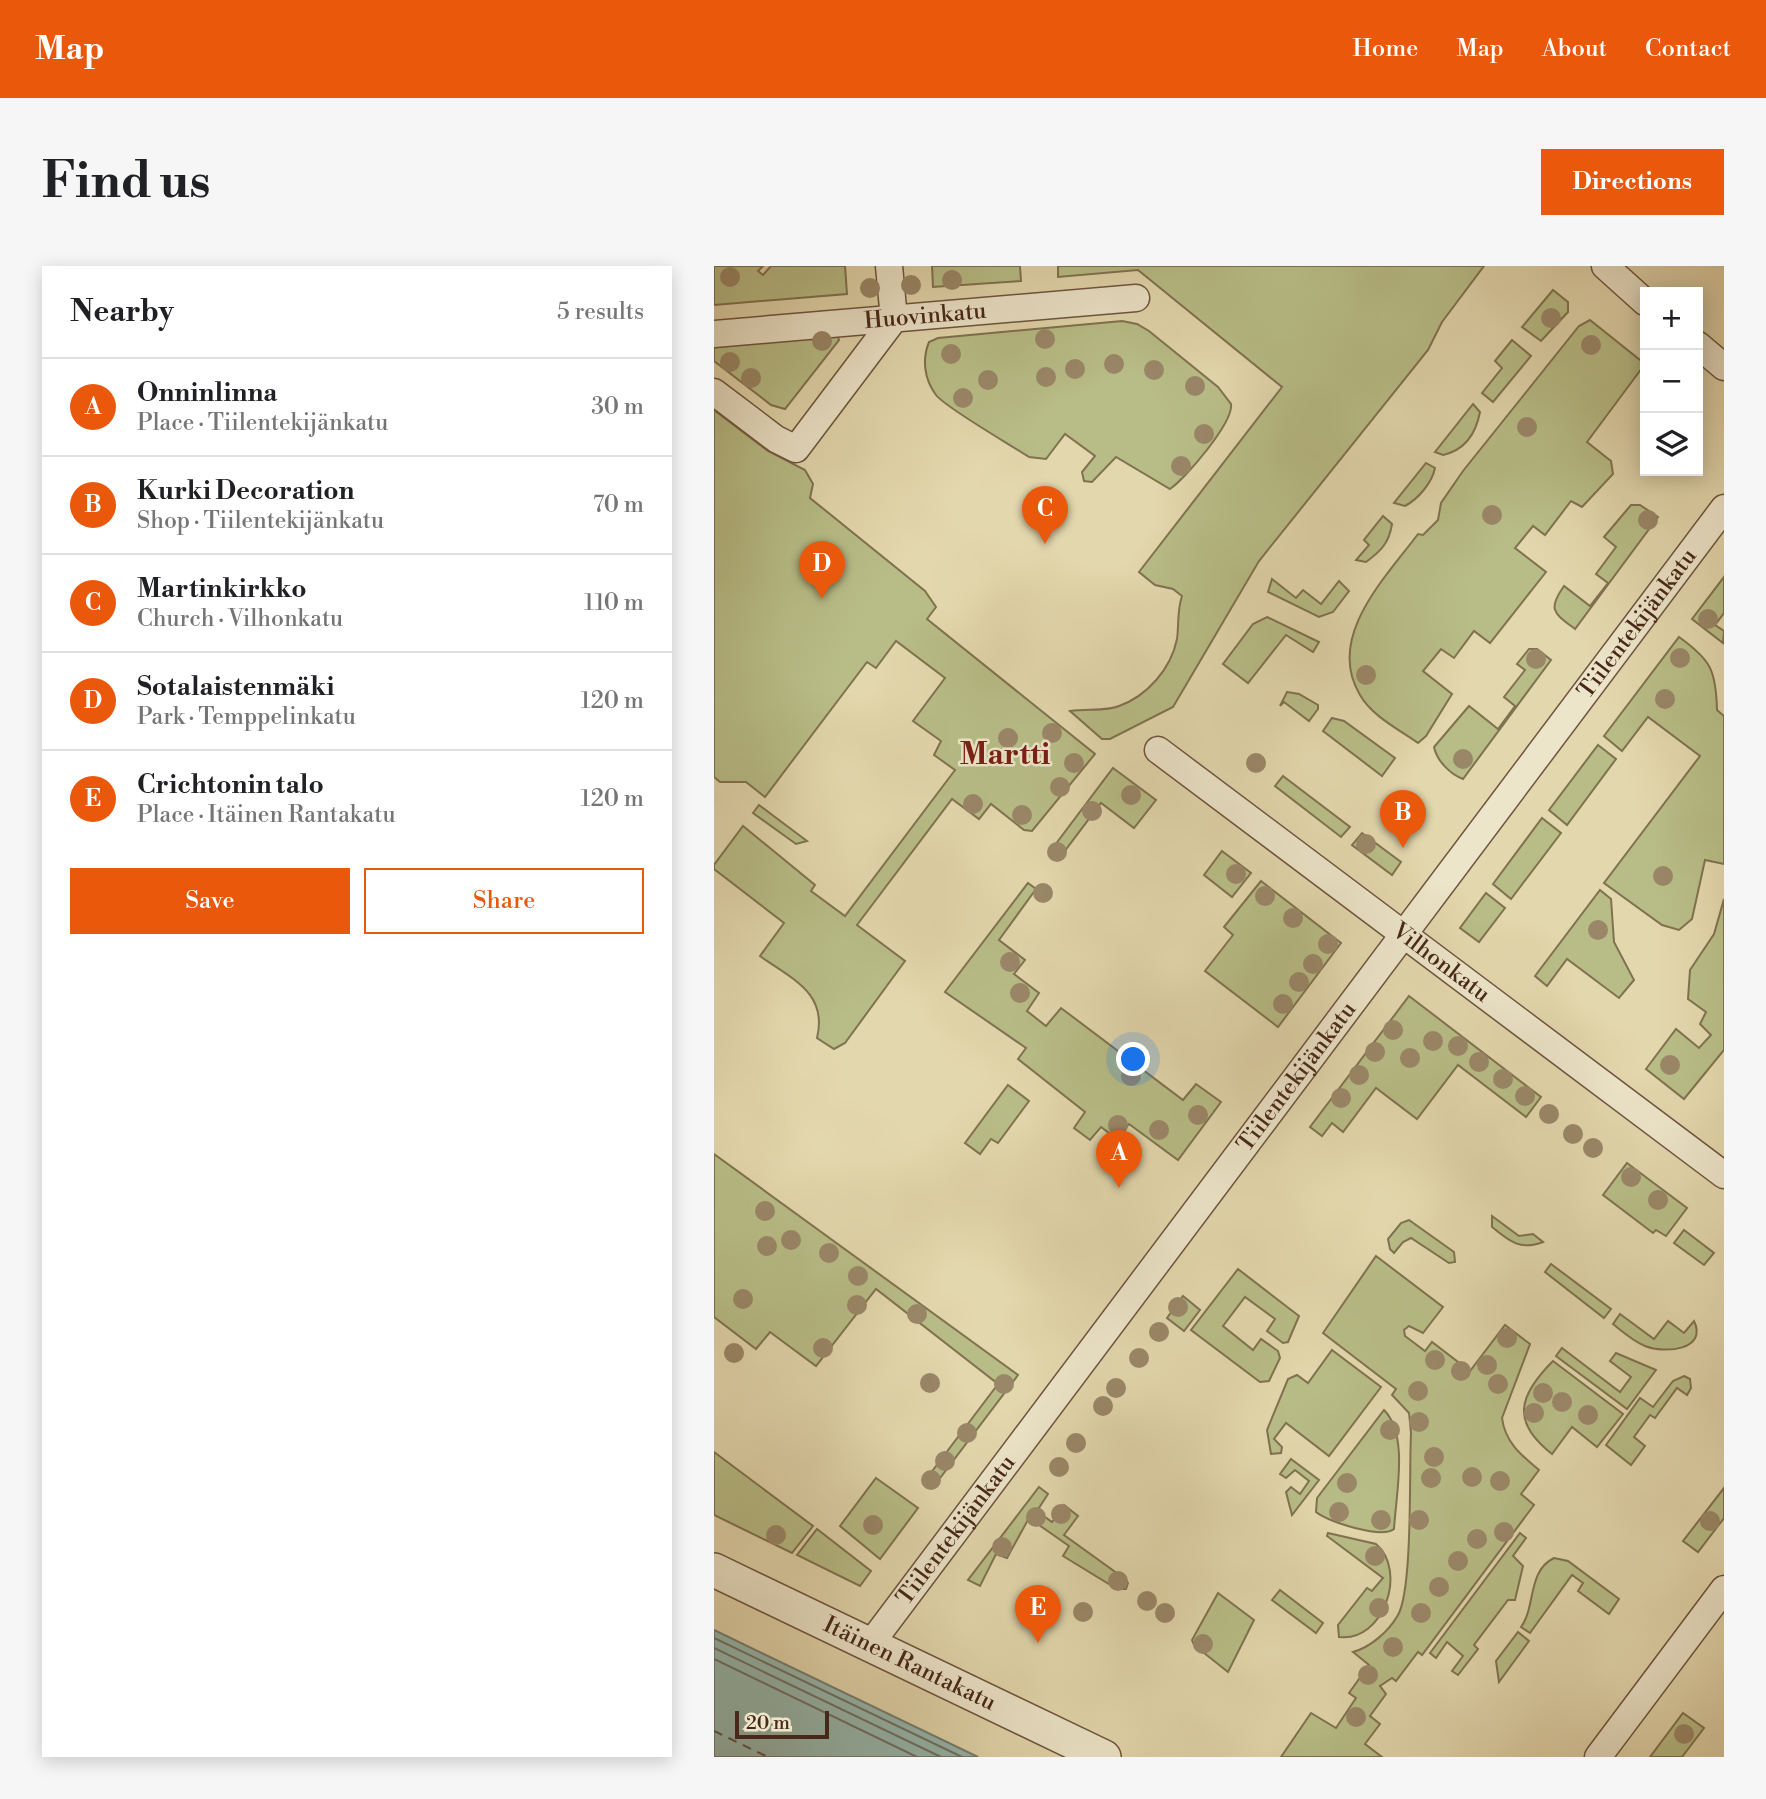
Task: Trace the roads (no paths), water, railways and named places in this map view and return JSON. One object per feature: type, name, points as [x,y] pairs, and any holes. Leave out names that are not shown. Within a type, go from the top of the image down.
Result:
[{"type":"street","points":[[714,391],[776,439],[796,449],[894,319],[889,266]]},
{"type":"street","points":[[1605,266],[1640,298]]},
{"type":"street","name":"Huovinkatu","points":[[714,334],[1136,298]]},
{"type":"street","points":[[1703,349],[1724,367]]},
{"type":"street","name":"Tiilentekijänkatu","points":[[869,1646],[1724,508]]},
{"type":"street","name":"Vilhonkatu","points":[[1158,750],[1724,1175]]},
{"type":"street","name":"Itäinen Rantakatu","points":[[714,1570],[1104,1757]]},
{"type":"street","points":[[1598,1757],[1724,1589]]},
{"type":"water","points":[[714,1630],[978,1757],[714,1757]]},
{"type":"place","name":"Martinkirkko","points":[[1045,544]]},
{"type":"place","name":"Sotalaistenmäki","points":[[822,599]]},
{"type":"place","name":"Kurki Decoration","points":[[1403,848]]},
{"type":"place","name":"Onninlinna","points":[[1119,1188]]},
{"type":"place","name":"Crichtonin talo","points":[[1038,1643]]},
{"type":"district","name":"Martti","points":[[1005,755]]}]
